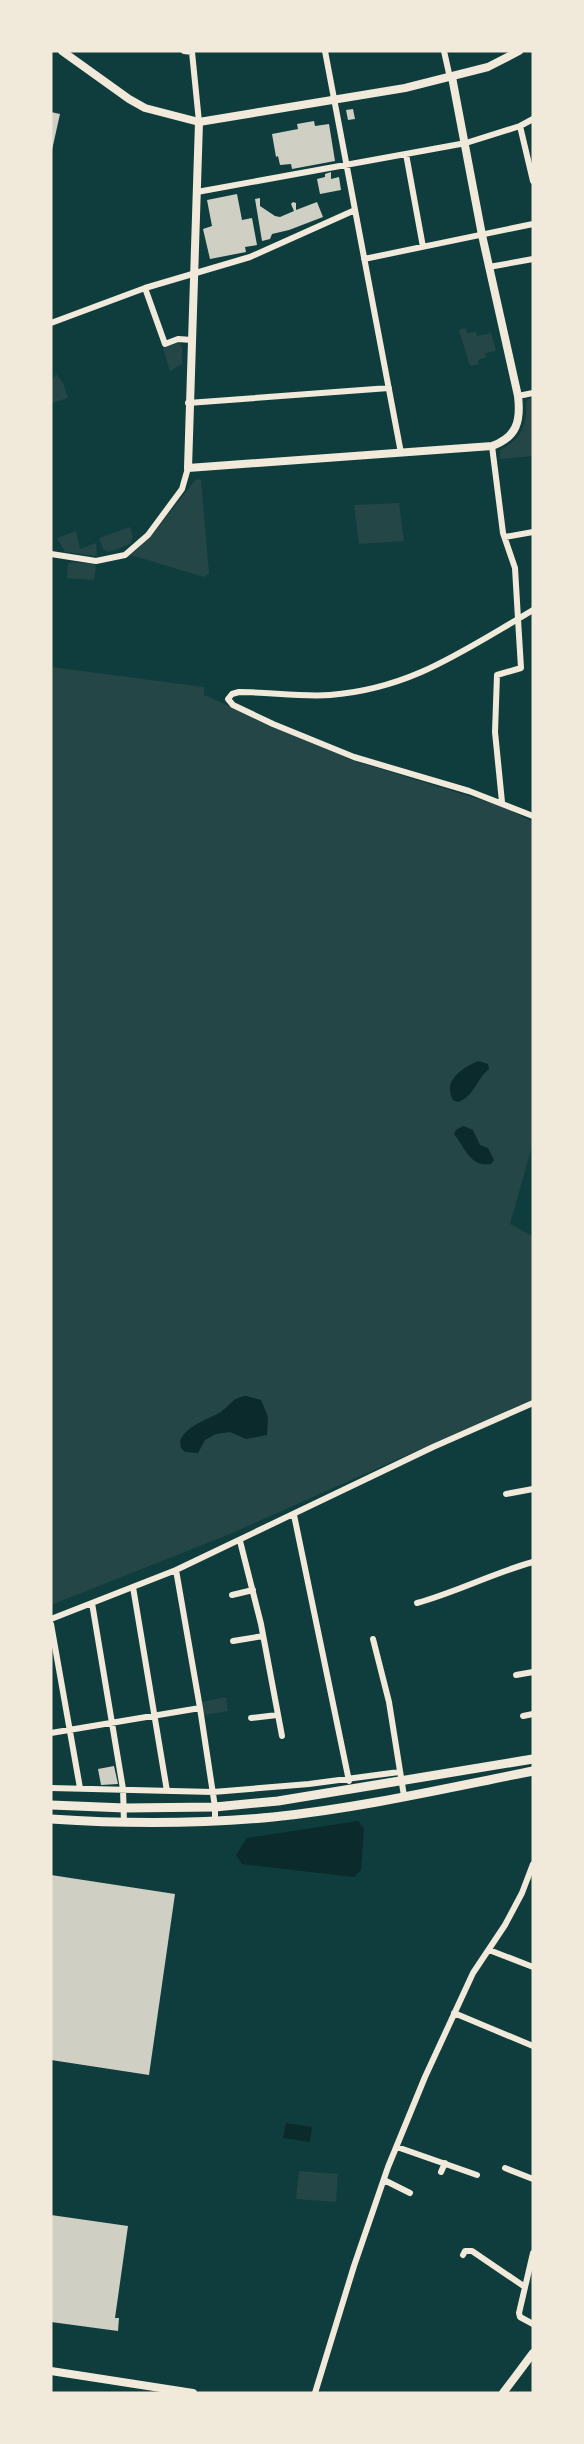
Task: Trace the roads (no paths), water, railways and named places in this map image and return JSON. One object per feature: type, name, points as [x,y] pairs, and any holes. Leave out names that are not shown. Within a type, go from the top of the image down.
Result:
[{"type":"main road","points":[[51,1805],[125,1808],[216,1807],[351,1791],[400,1776],[533,1759]]},
{"type":"main road","points":[[51,1819],[124,1824],[215,1821],[275,1816],[405,1796],[533,1771]]},
{"type":"street","points":[[62,51],[137,104],[162,114],[199,122],[334,101],[451,77],[488,67],[519,51]]},
{"type":"street","points":[[51,554],[96,561],[125,555],[148,535],[182,489],[188,468],[188,403],[199,122],[189,52],[201,51]]},
{"type":"street","points":[[325,51],[401,453]]},
{"type":"street","points":[[188,468],[492,446],[502,442],[515,430],[520,411],[518,396],[482,236],[466,143],[444,51]]},
{"type":"street","points":[[197,192],[466,143],[520,126],[533,119]]},
{"type":"street","points":[[520,126],[533,181]]},
{"type":"street","points":[[406,154],[423,247]]},
{"type":"street","points":[[51,323],[145,288],[250,257],[355,210]]},
{"type":"street","points":[[364,259],[533,224]]},
{"type":"street","points":[[489,267],[533,259]]},
{"type":"street","points":[[145,288],[165,344],[178,339],[192,340]]},
{"type":"street","points":[[188,403],[389,388]]},
{"type":"street","points":[[518,396],[533,393]]},
{"type":"street","points":[[492,446],[505,537],[515,568],[521,668],[497,675],[495,732],[502,802]]},
{"type":"street","points":[[505,537],[533,532]]},
{"type":"street","points":[[533,610],[439,666],[388,685],[364,691],[328,695],[239,692],[232,694],[228,699],[233,705],[273,724],[354,758],[502,802],[533,816]]},
{"type":"street","points":[[80,1788],[51,1621],[176,1570],[433,1447],[533,1403]]},
{"type":"street","points":[[507,1496],[533,1489]]},
{"type":"street","points":[[294,1515],[351,1791]]},
{"type":"street","points":[[240,1541],[263,1636],[282,1736]]},
{"type":"street","points":[[417,1603],[429,1604],[505,1569],[533,1562]]},
{"type":"street","points":[[176,1570],[216,1807],[215,1821]]},
{"type":"street","points":[[133,1587],[167,1791]]},
{"type":"street","points":[[232,1595],[253,1590]]},
{"type":"street","points":[[92,1603],[123,1789],[124,1824]]},
{"type":"street","points":[[233,1641],[263,1636]]},
{"type":"street","points":[[373,1639],[389,1702],[405,1796]]},
{"type":"street","points":[[366,1652],[375,1650]]},
{"type":"street","points":[[516,1675],[533,1672]]},
{"type":"street","points":[[51,1733],[200,1708]]},
{"type":"street","points":[[523,1716],[533,1714]]},
{"type":"street","points":[[250,1718],[277,1715]]},
{"type":"street","points":[[51,1788],[213,1792],[400,1776]]},
{"type":"street","points":[[315,2393],[354,2266],[397,2147],[473,1973],[522,1893],[533,1863]]},
{"type":"street","points":[[489,1950],[533,1966]]},
{"type":"street","points":[[454,2013],[533,2046]]},
{"type":"street","points":[[397,2147],[477,2175]]},
{"type":"street","points":[[441,2172],[445,2163]]},
{"type":"street","points":[[505,2168],[533,2179]]},
{"type":"street","points":[[384,2180],[410,2193]]},
{"type":"street","points":[[463,2255],[465,2251],[472,2251],[525,2287]]},
{"type":"street","points":[[533,2253],[519,2313],[520,2317],[533,2324]]},
{"type":"street","points":[[503,2393],[533,2353]]},
{"type":"street","points":[[51,2371],[171,2392],[193,2393]]}]
